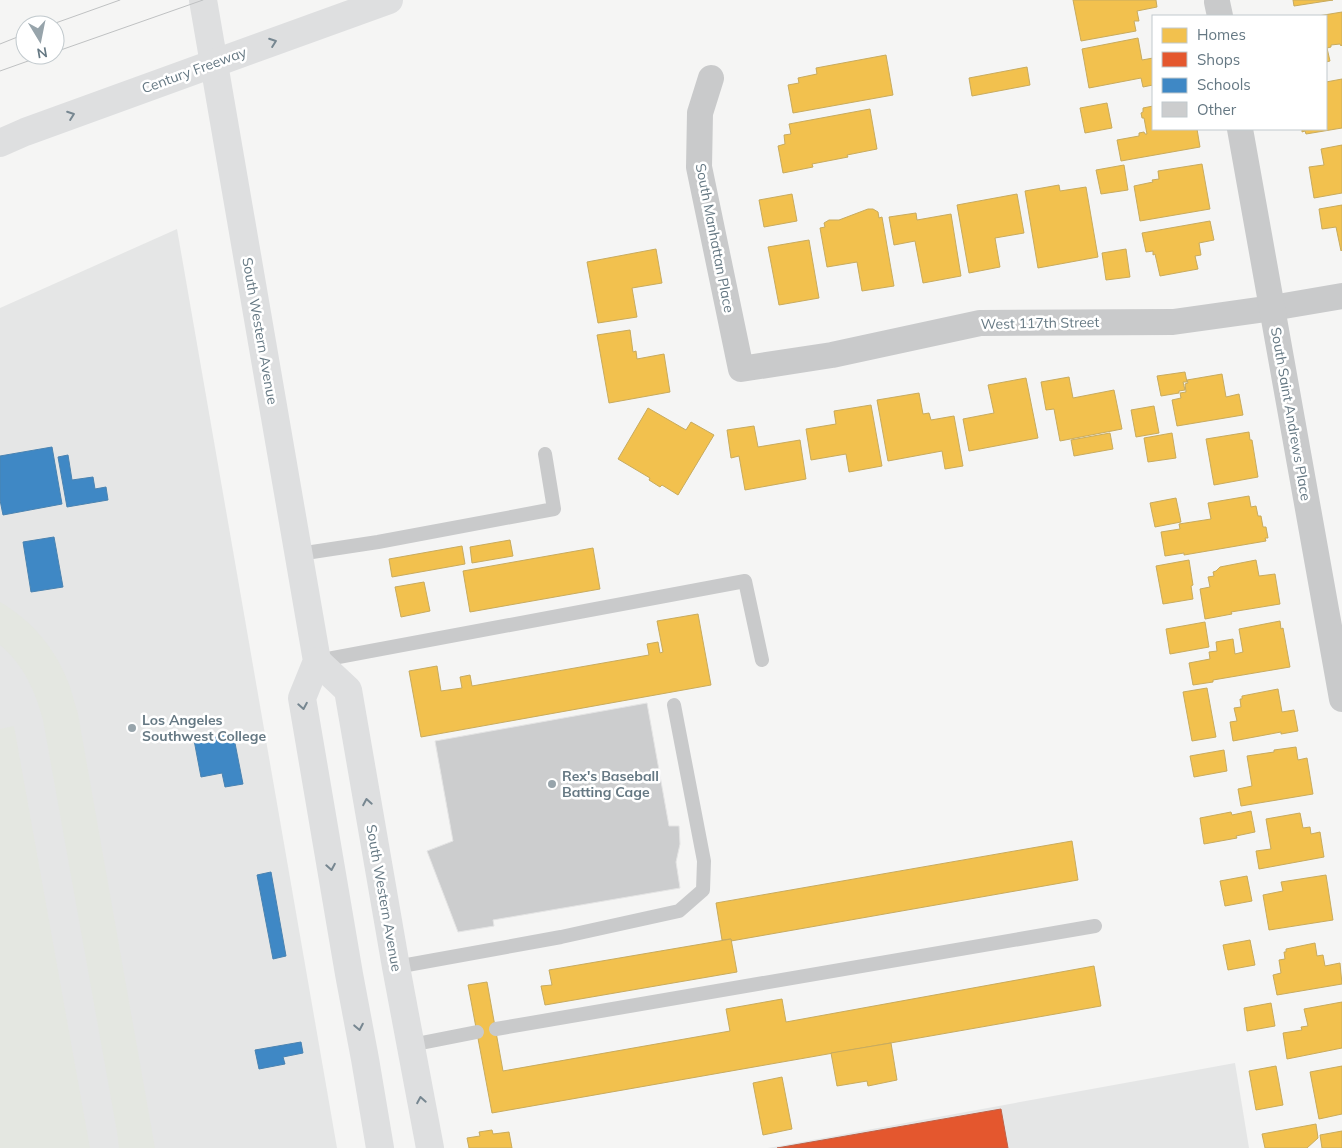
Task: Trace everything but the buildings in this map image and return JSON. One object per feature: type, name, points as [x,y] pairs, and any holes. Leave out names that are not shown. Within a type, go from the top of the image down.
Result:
[{"type":"main road","name":"South Western Avenue","points":[[203,0],[318,661],[348,690],[396,967],[430,1148]]},
{"type":"main road","name":"Century Freeway","points":[[0,143],[389,0]]},
{"type":"main road","points":[[318,661],[302,698],[380,1148]]},
{"type":"street","name":"South Manhattan Place","points":[[711,78],[700,114],[700,167],[741,369]]},
{"type":"street","name":"South Saint Andrews Place","points":[[1240,130],[1342,699]]},
{"type":"street","name":"West 117th Street","points":[[741,369],[832,355],[980,323],[1173,322],[1342,296]]},
{"type":"lane","points":[[299,554],[378,542],[554,509],[545,454]]},
{"type":"lane","points":[[318,661],[745,581],[762,660]]},
{"type":"lane","points":[[396,967],[561,937],[679,911],[703,890],[704,861],[674,705]]},
{"type":"lane","points":[[496,1029],[1095,926]]},
{"type":"lane","points":[[411,1045],[477,1032]]},
{"type":"shaded area","name":"Los Angeles Southwest College","points":[[177,229],[337,1148],[0,1148],[0,308]]},
{"type":"shaded area","points":[[0,602],[23,618],[43,638],[65,674],[78,714],[155,1148],[119,1148],[43,720],[28,679],[16,661],[0,645]]},
{"type":"shaded area","points":[[14,726],[90,1148],[0,1148],[0,729]]},
{"type":"shaded area","points":[[1235,1063],[1249,1148],[768,1148]]},
{"type":"tram line","points":[[65,20],[120,0]]},
{"type":"tram line","points":[[65,48],[203,0]]},
{"type":"tram line","points":[[0,44],[15,38]]},
{"type":"tram line","points":[[0,71],[17,65]]},
{"type":"place","name":"Los Angeles Southwest College","points":[[132,728]]},
{"type":"place","name":"Rex's Baseball Batting Cage","points":[[552,784]]}]
